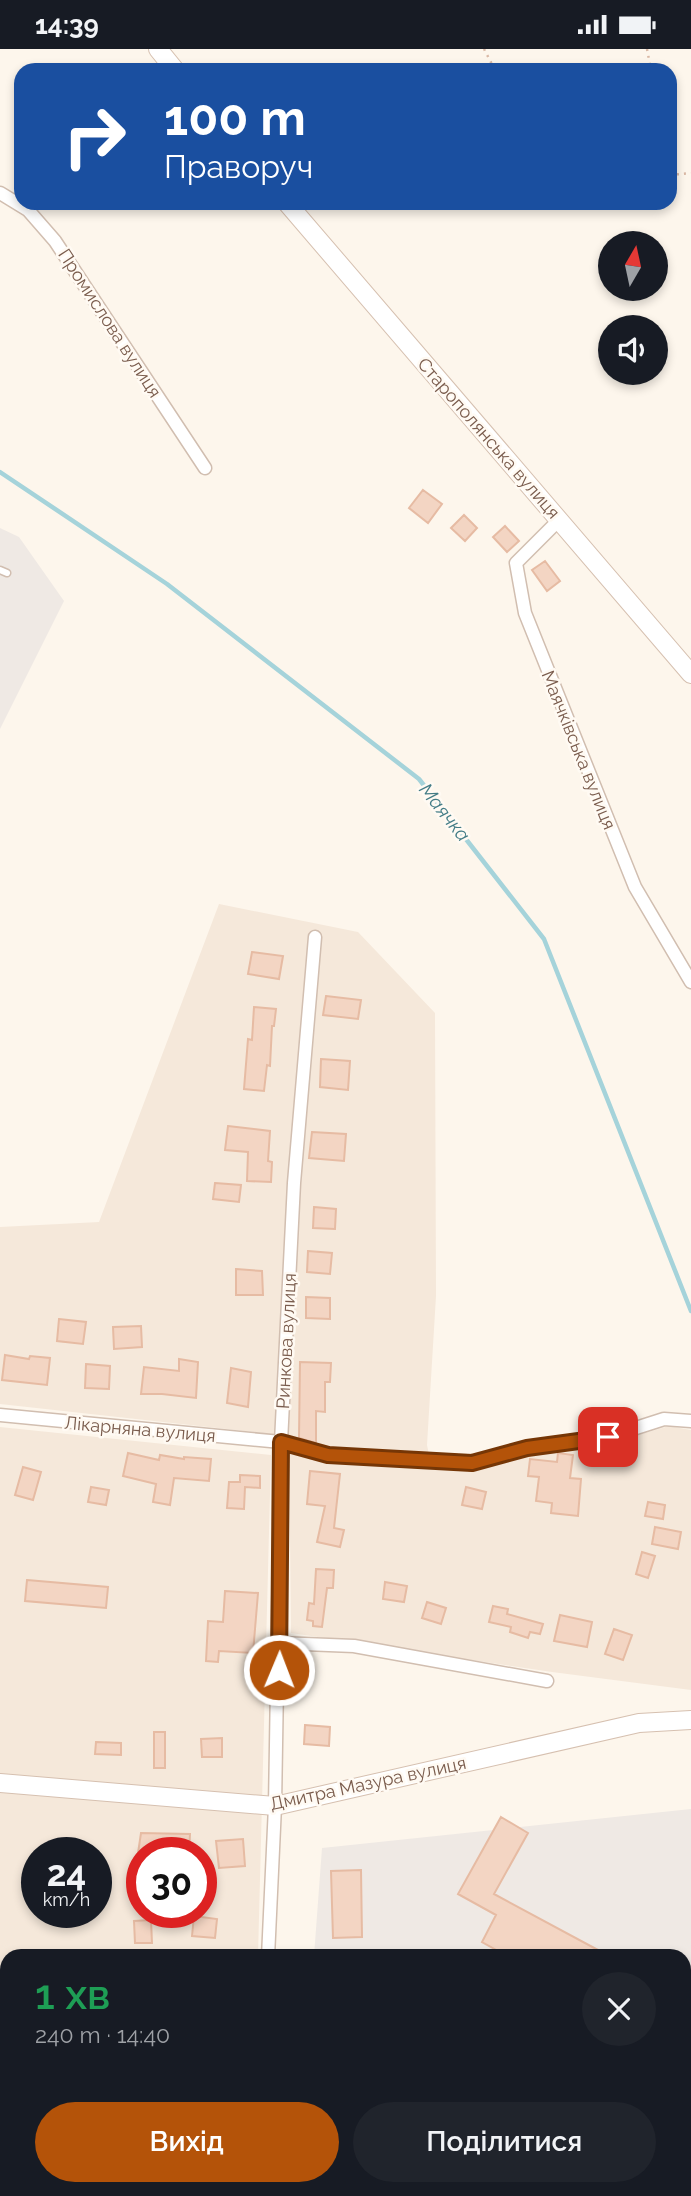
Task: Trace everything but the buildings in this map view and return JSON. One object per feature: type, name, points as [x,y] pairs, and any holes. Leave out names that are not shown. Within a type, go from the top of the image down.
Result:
[{"type":"street","points":[[158,49],[169,63]]},
{"type":"street","name":"Промислова вулиця","points":[[28,210],[55,241],[205,468]]},
{"type":"street","name":"Старополянська вулиця","points":[[293,210],[691,674]]},
{"type":"street","name":"Маячківська вулиця","points":[[559,520],[516,563],[525,613],[635,887],[691,982]]},
{"type":"street","name":"Ринкова вулиця","points":[[268,1949],[275,1806],[281,1442],[294,1183],[315,937]]},
{"type":"street","name":"Лікарняна вулиця","points":[[0,1415],[281,1442],[328,1455],[472,1463],[527,1448],[608,1437],[664,1419],[691,1422]]},
{"type":"street","points":[[279,1643],[354,1646],[547,1681]]},
{"type":"street","name":"Дмитра Мазура вулиця","points":[[0,1783],[275,1806],[639,1723],[691,1720]]},
{"type":"shaded area","points":[[0,528],[19,537],[64,601],[0,729]]},
{"type":"shaded area","points":[[219,904],[358,932],[435,1013],[436,1296],[427,1445],[432,1469],[621,1440],[669,1426],[691,1430],[691,1690],[291,1633],[289,1436],[0,1404],[0,1227],[99,1222]]},
{"type":"shaded area","points":[[0,1427],[271,1455],[258,1949],[0,1949]]},
{"type":"shaded area","points":[[691,1809],[691,1949],[315,1949],[322,1848]]},
{"type":"waterway","name":"Маячка","points":[[0,472],[167,584],[419,779],[544,939],[691,1311]]},
{"type":"route","points":[[279,1670],[281,1442],[328,1455],[472,1463],[527,1448],[608,1437]]}]
